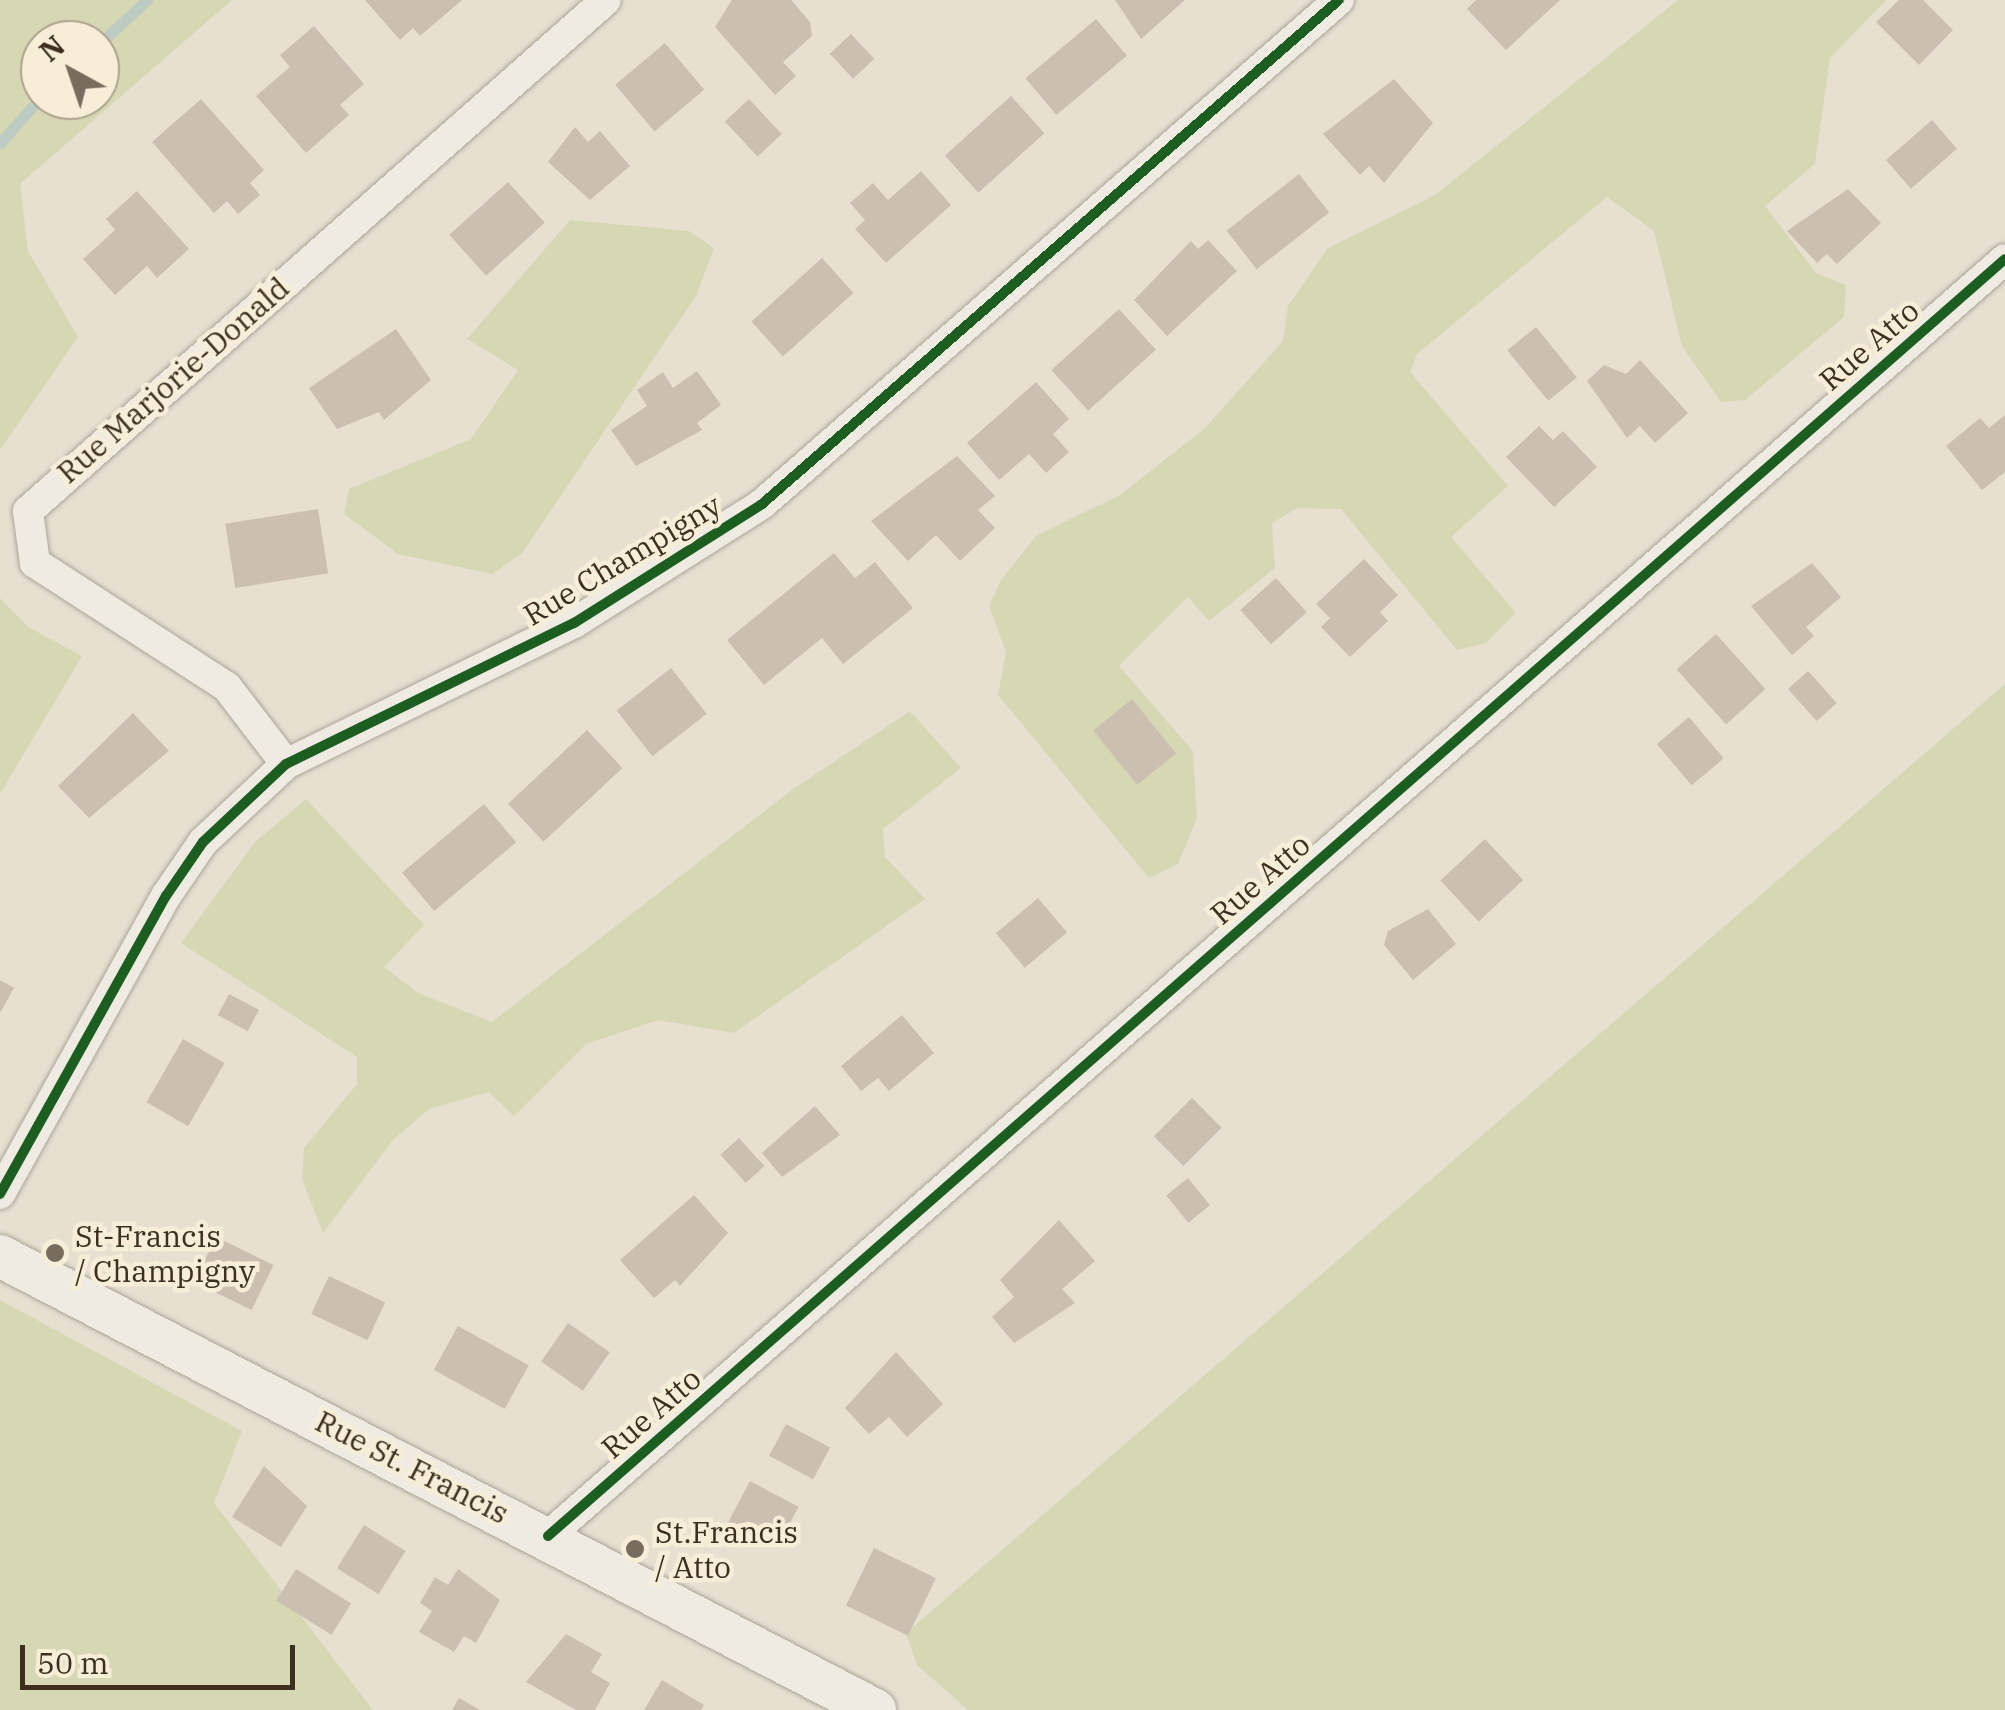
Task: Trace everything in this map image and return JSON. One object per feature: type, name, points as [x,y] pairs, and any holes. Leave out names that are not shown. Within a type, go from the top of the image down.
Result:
[{"type":"street","name":"Rue Marjorie-Donald","points":[[286,764],[227,687],[34,563],[28,511],[606,0]]},
{"type":"street","name":"Rue Champigny","points":[[0,1194],[166,896],[203,842],[286,764],[574,624],[750,513],[1339,0]]},
{"type":"street","name":"Rue Atto","points":[[548,1536],[2005,258]]},
{"type":"street","name":"Rue St. Francis","points":[[0,1256],[548,1536],[875,1710]]},
{"type":"green space","points":[[0,0],[232,0],[120,97],[120,20],[20,20],[20,120],[94,120],[20,184],[28,251],[78,337],[0,450]]},
{"type":"green space","points":[[1678,0],[1886,0],[1830,58],[1815,164],[1765,206],[1816,273],[1846,285],[1844,317],[1745,400],[1721,402],[1682,346],[1654,231],[1607,197],[1417,354],[1410,372],[1508,486],[1451,537],[1516,613],[1486,643],[1457,650],[1341,509],[1298,508],[1272,523],[1275,568],[1209,621],[1188,597],[1119,666],[1193,751],[1197,818],[1178,864],[1149,878],[998,695],[1006,652],[989,606],[1001,580],[1037,535],[1120,495],[1204,429],[1283,341],[1288,306],[1328,248],[1435,195]]},
{"type":"green space","points":[[570,220],[689,231],[714,248],[696,296],[522,553],[492,574],[398,554],[344,514],[349,489],[471,439],[518,370],[467,339]]},
{"type":"green space","points":[[0,598],[28,627],[82,656],[0,794]]},
{"type":"green space","points":[[2005,684],[2005,1710],[968,1710],[917,1665],[906,1633]]},
{"type":"green space","points":[[910,711],[961,768],[883,829],[885,857],[925,899],[734,1033],[658,1020],[586,1044],[514,1116],[489,1092],[429,1109],[393,1140],[323,1233],[302,1179],[304,1148],[357,1084],[357,1057],[181,943],[255,842],[306,799],[424,925],[384,967],[418,993],[492,1022],[793,789]]},
{"type":"green space","points":[[0,1300],[242,1431],[214,1503],[373,1710],[0,1710]]},
{"type":"building","points":[[365,0],[462,0],[420,36],[413,28],[400,40]]},
{"type":"building","points":[[732,0],[791,0],[810,22],[812,36],[783,62],[796,76],[775,95],[715,27]]},
{"type":"building","points":[[1115,0],[1185,0],[1141,39]]},
{"type":"building","points":[[1476,0],[1560,0],[1506,50],[1467,9]]},
{"type":"building","points":[[1899,0],[1923,0],[1953,30],[1919,65],[1876,22]]},
{"type":"building","points":[[1096,19],[1127,56],[1056,115],[1026,78]]},
{"type":"building","points":[[314,26],[364,84],[340,105],[349,115],[306,153],[256,96],[290,67],[280,55]]},
{"type":"building","points":[[851,34],[874,59],[853,79],[830,54]]},
{"type":"building","points":[[665,43],[704,90],[654,132],[615,85]]},
{"type":"building","points":[[1394,79],[1433,123],[1384,183],[1369,166],[1360,175],[1323,134]]},
{"type":"building","points":[[1011,96],[1044,133],[978,193],[945,156]]},
{"type":"building","points":[[201,99],[264,170],[250,183],[260,195],[238,214],[227,201],[214,213],[152,142]]},
{"type":"building","points":[[749,99],[782,134],[758,157],[725,122]]},
{"type":"building","points":[[1932,120],[1957,149],[1911,189],[1886,160]]},
{"type":"building","points":[[575,127],[588,142],[600,131],[630,166],[590,200],[548,162]]},
{"type":"building","points":[[921,171],[951,205],[886,263],[855,229],[865,220],[850,203],[873,183],[888,200]]},
{"type":"building","points":[[1299,174],[1329,213],[1257,269],[1227,231]]},
{"type":"building","points":[[508,182],[545,223],[486,276],[449,235]]},
{"type":"building","points":[[1848,189],[1881,223],[1837,264],[1827,254],[1817,263],[1787,231]]},
{"type":"building","points":[[137,191],[189,249],[157,278],[147,266],[115,295],[83,259],[115,230],[106,219]]},
{"type":"building","points":[[1208,240],[1237,271],[1167,336],[1134,300],[1191,241],[1198,249]]},
{"type":"building","points":[[822,258],[853,293],[783,356],[751,322]]},
{"type":"building","points":[[1119,309],[1156,350],[1088,411],[1051,370]]},
{"type":"building","points":[[1536,327],[1577,378],[1548,401],[1507,350]]},
{"type":"building","points":[[396,329],[431,380],[384,420],[379,412],[337,429],[309,388]]},
{"type":"building","points":[[1640,360],[1688,413],[1655,443],[1640,426],[1627,438],[1587,381],[1604,365],[1626,374]]},
{"type":"building","points":[[697,371],[721,405],[697,423],[702,430],[636,466],[611,430],[647,406],[637,390],[663,372],[673,388]]},
{"type":"building","points":[[1036,382],[1069,419],[1053,434],[1069,452],[1046,473],[1029,454],[999,480],[967,443]]},
{"type":"building","points":[[2005,415],[2005,472],[1982,490],[1946,446],[1980,418],[1989,428]]},
{"type":"building","points":[[1539,426],[1553,440],[1563,431],[1597,467],[1554,507],[1506,457]]},
{"type":"building","points":[[957,456],[995,496],[978,510],[995,528],[960,561],[936,535],[908,561],[871,521]]},
{"type":"building","points":[[318,509],[328,573],[235,588],[225,524]]},
{"type":"building","points":[[834,553],[855,578],[875,562],[913,608],[843,664],[822,638],[764,685],[727,640]]},
{"type":"building","points":[[1364,559],[1398,595],[1380,612],[1388,621],[1350,657],[1321,627],[1330,618],[1316,604]]},
{"type":"building","points":[[1812,563],[1841,597],[1806,627],[1814,636],[1792,655],[1751,606]]},
{"type":"building","points":[[1276,578],[1307,612],[1271,644],[1240,610]]},
{"type":"building","points":[[1716,634],[1766,689],[1726,724],[1677,669]]},
{"type":"building","points":[[671,668],[707,714],[652,756],[617,710]]},
{"type":"building","points":[[1808,671],[1837,703],[1817,721],[1788,689]]},
{"type":"building","points":[[1132,699],[1176,753],[1137,785],[1093,730]]},
{"type":"building","points":[[133,713],[169,751],[89,818],[58,786]]},
{"type":"building","points":[[1689,717],[1724,758],[1692,785],[1657,744]]},
{"type":"building","points":[[587,730],[622,768],[543,842],[508,804]]},
{"type":"building","points":[[484,804],[516,842],[434,911],[402,873]]},
{"type":"building","points":[[1485,839],[1523,880],[1479,922],[1440,881]]},
{"type":"building","points":[[1038,898],[1067,932],[1025,968],[996,933]]},
{"type":"building","points":[[1428,909],[1456,944],[1413,980],[1384,945],[1388,931]]},
{"type":"building","points":[[0,980],[14,988],[0,1013]]},
{"type":"building","points":[[229,994],[259,1010],[248,1031],[218,1015]]},
{"type":"building","points":[[902,1015],[934,1053],[889,1091],[878,1078],[861,1091],[841,1066]]},
{"type":"building","points":[[183,1039],[225,1063],[188,1126],[147,1102]]},
{"type":"building","points":[[1192,1098],[1222,1128],[1184,1166],[1154,1136]]},
{"type":"building","points":[[815,1106],[840,1135],[782,1177],[762,1153]]},
{"type":"building","points":[[739,1138],[764,1166],[746,1183],[720,1155]]},
{"type":"building","points":[[1188,1178],[1210,1205],[1188,1223],[1166,1196]]},
{"type":"building","points":[[694,1195],[728,1233],[680,1286],[675,1280],[654,1298],[620,1260]]},
{"type":"building","points":[[1059,1220],[1095,1261],[1062,1289],[1075,1303],[1014,1343],[992,1317],[1014,1297],[1000,1280]]},
{"type":"building","points":[[216,1237],[274,1265],[252,1310],[194,1282]]},
{"type":"building","points":[[329,1276],[385,1302],[367,1340],[311,1314]]},
{"type":"building","points":[[568,1323],[610,1352],[583,1391],[541,1362]]},
{"type":"building","points":[[458,1326],[529,1365],[505,1409],[434,1370]]},
{"type":"building","points":[[896,1352],[943,1404],[907,1437],[889,1417],[869,1434],[845,1408]]},
{"type":"building","points":[[786,1424],[830,1447],[813,1479],[769,1456]]},
{"type":"building","points":[[264,1466],[307,1506],[281,1547],[232,1517]]},
{"type":"building","points":[[750,1481],[799,1507],[776,1548],[728,1522]]},
{"type":"building","points":[[364,1525],[406,1551],[379,1594],[337,1568]]},
{"type":"building","points":[[874,1548],[936,1578],[908,1636],[846,1606]]},
{"type":"building","points":[[296,1569],[351,1603],[332,1635],[276,1600]]},
{"type":"building","points":[[458,1569],[500,1600],[476,1643],[464,1636],[454,1652],[419,1632],[432,1611],[420,1603],[435,1577],[448,1585]]},
{"type":"building","points":[[566,1634],[602,1654],[591,1672],[610,1683],[595,1710],[576,1710],[526,1682]]},
{"type":"building","points":[[662,1680],[704,1705],[701,1710],[644,1710]]},
{"type":"building","points":[[459,1698],[480,1710],[452,1710]]},
{"type":"waterway","points":[[120,25],[147,0]]},
{"type":"waterway","points":[[0,143],[20,120]]},
{"type":"cycle path","points":[[0,1194],[166,896],[203,842],[286,764],[574,623],[762,504],[1339,0]]},
{"type":"cycle path","points":[[548,1536],[2005,259]]},
{"type":"place","name":"St-Francis / Champigny","points":[[55,1253]]},
{"type":"place","name":"St.Francis / Atto","points":[[635,1549]]}]
